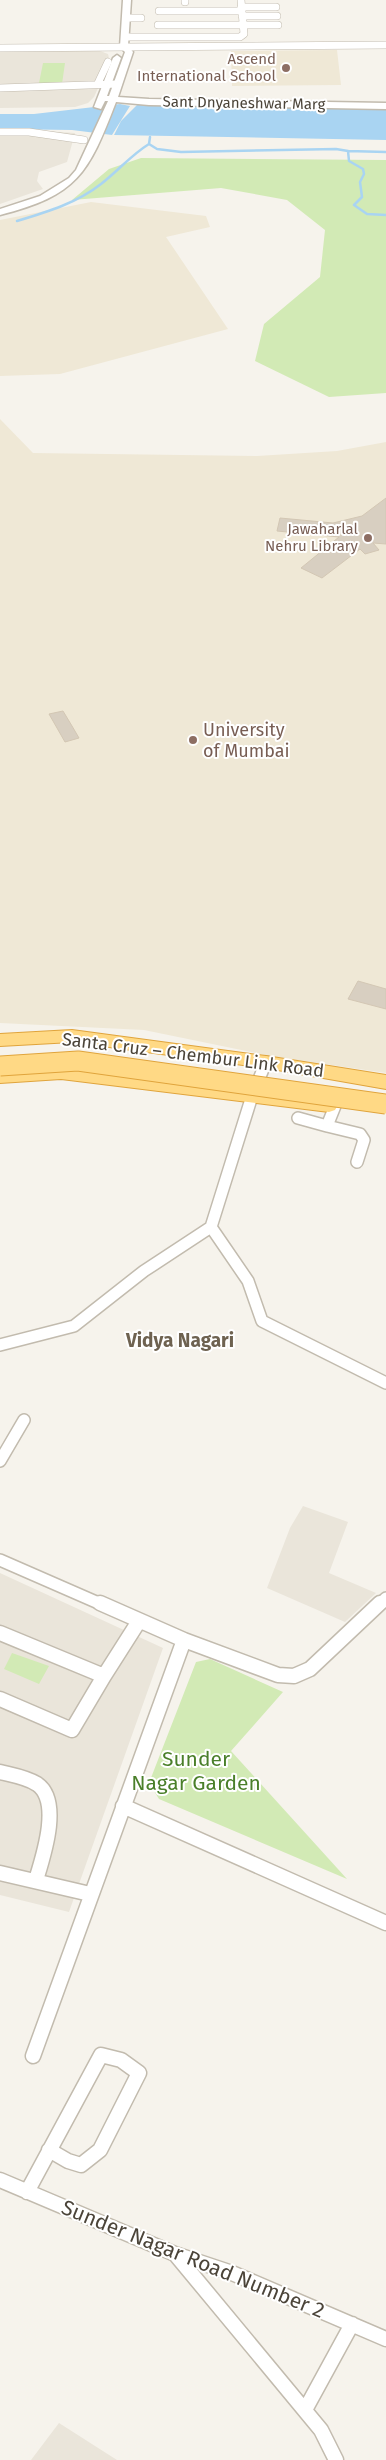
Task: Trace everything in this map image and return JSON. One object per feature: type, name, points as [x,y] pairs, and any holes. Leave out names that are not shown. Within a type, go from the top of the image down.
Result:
[{"type":"highway","name":"Santa Cruz – Chembur Link Road","points":[[0,1040],[72,1036],[266,1062],[386,1082]]},
{"type":"highway","points":[[0,1054],[80,1049],[386,1092]]},
{"type":"highway","points":[[0,1066],[78,1061],[386,1104]]},
{"type":"highway","name":"Santa Cruz – Chembur Link Road","points":[[0,1077],[61,1073],[386,1112]]},
{"type":"street","points":[[103,83],[108,71],[108,62],[124,47],[127,0]]},
{"type":"street","points":[[159,11],[276,7]]},
{"type":"street","points":[[125,36],[240,37],[244,34],[241,8]]},
{"type":"street","points":[[241,8],[277,16]]},
{"type":"street","points":[[126,18],[141,18]]},
{"type":"street","points":[[158,25],[278,26]]},
{"type":"street","points":[[0,48],[386,45]]},
{"type":"street","points":[[0,212],[32,203],[71,182],[80,171],[112,101],[129,52],[124,47]]},
{"type":"street","points":[[0,88],[31,88],[103,83],[118,84]]},
{"type":"street","name":"Sant Dnyaneshwar Marg","points":[[103,83],[99,105],[112,101],[386,106]]},
{"type":"street","points":[[0,132],[85,136],[70,172],[58,183],[26,199],[0,206]]},
{"type":"street","points":[[0,1345],[74,1326],[144,1271],[211,1227],[252,1096],[266,1062]]},
{"type":"street","points":[[327,1126],[335,1106]]},
{"type":"street","points":[[298,1118],[360,1134],[364,1140],[357,1162]]},
{"type":"street","points":[[211,1227],[248,1281],[262,1321],[386,1383]]},
{"type":"street","points":[[0,1461],[24,1420]]},
{"type":"street","points":[[0,1561],[184,1640],[278,1675],[294,1676],[310,1669],[386,1598]]},
{"type":"street","points":[[0,1700],[72,1730],[139,1621]]},
{"type":"street","points":[[0,1633],[104,1676]]},
{"type":"street","points":[[32,2056],[184,1640]]},
{"type":"street","points":[[0,1772],[40,1785],[49,1800],[47,1846],[36,1880]]},
{"type":"street","points":[[123,1806],[386,1922]]},
{"type":"street","points":[[0,1874],[36,1880],[90,1894]]},
{"type":"street","points":[[27,2192],[49,2150],[101,2055],[108,2055],[139,2073],[100,2150],[92,2159],[81,2165],[68,2161],[49,2150]]},
{"type":"street","name":"Sunder Nagar Road Number 2","points":[[0,2180],[175,2254],[232,2273],[386,2339]]},
{"type":"street","points":[[175,2254],[321,2430],[336,2460]]},
{"type":"street","points":[[305,2410],[352,2324]]},
{"type":"shaded area","points":[[0,50],[100,51],[108,54],[110,62],[94,97],[88,103],[75,107],[0,108]]},
{"type":"shaded area","name":"Ascend International School","points":[[337,50],[341,85],[232,86],[231,51]]},
{"type":"shaded area","points":[[31,130],[75,133],[67,162],[39,172],[37,181],[43,189],[0,204],[0,132]]},
{"type":"shaded area","points":[[91,202],[206,216],[210,227],[166,237],[228,329],[60,374],[0,376],[0,220]]},
{"type":"shaded area","name":"University of Mumbai","points":[[0,419],[33,453],[257,456],[337,451],[386,442],[386,1073],[270,1056],[144,1030],[0,1023]]},
{"type":"shaded area","points":[[303,1506],[348,1522],[329,1573],[376,1593],[345,1622],[267,1588],[290,1528]]},
{"type":"shaded area","points":[[0,1573],[163,1648],[69,1912],[0,1895]]},
{"type":"shaded area","points":[[59,2423],[117,2460],[31,2460]]},
{"type":"green space","points":[[43,63],[65,63],[62,84],[39,83]]},
{"type":"green space","points":[[141,158],[386,160],[386,393],[329,397],[255,361],[264,324],[320,277],[325,230],[287,200],[221,188],[72,200],[109,169]]},
{"type":"green space","points":[[12,1653],[49,1666],[39,1684],[4,1669]]},
{"type":"green space","name":"Sunder Nagar Garden","points":[[210,1659],[283,1692],[231,1751],[347,1879],[159,1799],[149,1783],[196,1662]]},
{"type":"water","points":[[120,104],[130,106],[112,135],[72,130],[0,129],[0,114],[34,114]]},
{"type":"water","points":[[138,104],[386,109],[386,140],[114,135],[121,121]]},
{"type":"building","name":"Jawaharlal Nehru Library","points":[[386,498],[386,544],[373,543],[379,550],[365,554],[360,549],[322,578],[301,568],[339,537],[277,531],[280,518],[333,523],[362,516]]},
{"type":"building","points":[[63,711],[79,738],[65,742],[49,714]]},
{"type":"building","points":[[358,981],[386,989],[386,1009],[348,999]]},
{"type":"waterway","points":[[149,144],[150,137]]},
{"type":"waterway","points":[[17,221],[82,197],[101,184],[149,144]]},
{"type":"waterway","points":[[149,144],[157,149],[181,152],[336,149],[348,151]]},
{"type":"waterway","points":[[348,151],[386,152]]},
{"type":"waterway","points":[[348,151],[349,161],[363,169],[364,174],[360,182],[362,197],[354,205],[367,214],[386,215]]},
{"type":"place","name":"Ascend International School","points":[[286,68]]},
{"type":"place","name":"Jawaharlal Nehru Library","points":[[368,538]]},
{"type":"place","name":"University of Mumbai","points":[[193,740]]},
{"type":"district","name":"Vidya Nagari","points":[[180,1340]]}]
